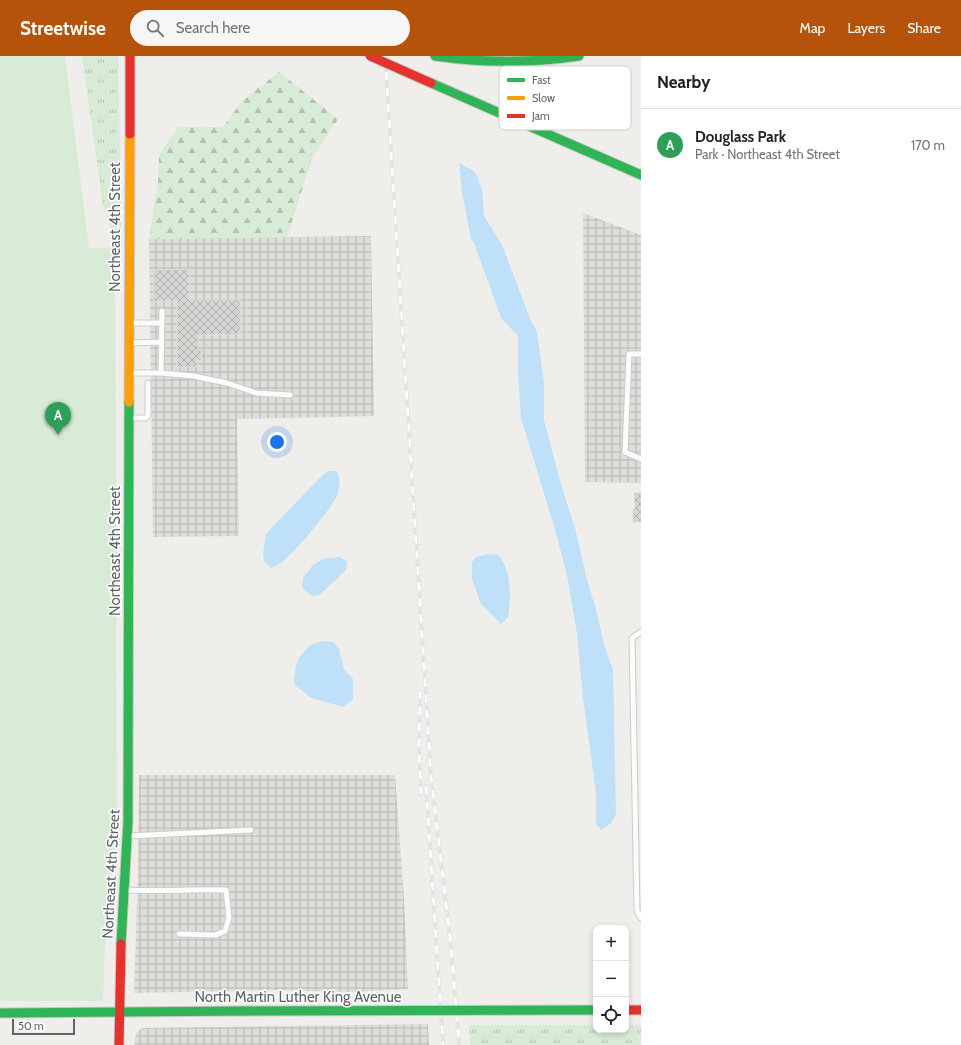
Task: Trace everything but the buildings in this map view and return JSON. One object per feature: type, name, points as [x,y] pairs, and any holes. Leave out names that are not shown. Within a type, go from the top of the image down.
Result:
[{"type":"main road","name":"Northeast 4th Street","points":[[119,1045],[124,890],[128,836],[130,56]]},
{"type":"main road","points":[[370,56],[499,113]]},
{"type":"main road","points":[[435,56],[459,60],[487,62],[524,62],[579,56]]},
{"type":"main road","points":[[537,130],[641,176]]},
{"type":"main road","name":"North Martin Luther King Avenue","points":[[0,1013],[593,1010]]},
{"type":"main road","points":[[629,1010],[641,1010]]},
{"type":"lane","points":[[161,373],[162,311]]},
{"type":"lane","points":[[129,323],[162,323]]},
{"type":"lane","points":[[129,343],[162,342]]},
{"type":"lane","points":[[641,354],[629,354],[625,452],[641,459]]},
{"type":"lane","points":[[129,373],[161,373],[193,376],[227,383],[256,394],[290,395]]},
{"type":"lane","points":[[129,418],[146,418],[148,415],[148,383]]},
{"type":"lane","points":[[641,632],[632,638],[637,912],[641,918]]},
{"type":"lane","points":[[128,836],[251,830]]},
{"type":"lane","points":[[124,890],[226,890],[229,918],[225,931],[216,935],[179,934]]},
{"type":"shaded area","points":[[583,213],[641,235],[641,483],[585,482]]},
{"type":"shaded area","points":[[371,236],[374,416],[237,419],[239,536],[153,537],[149,239]]},
{"type":"shaded area","points":[[139,775],[395,775],[404,898],[408,989],[349,992],[277,990],[134,993],[138,872]]},
{"type":"shaded area","points":[[428,1024],[429,1045],[134,1045],[136,1033],[142,1028]]},
{"type":"green space","points":[[0,56],[65,56],[89,248],[115,248],[117,819],[106,921],[103,1001],[0,1001]]},
{"type":"green space","points":[[82,56],[118,56],[122,247],[111,228],[103,206]]},
{"type":"green space","points":[[279,72],[338,119],[312,158],[287,237],[149,239],[158,182],[159,155],[178,127],[223,127],[242,101]]},
{"type":"green space","points":[[469,1025],[593,1025],[593,1033],[629,1033],[629,1025],[641,1025],[641,1045],[470,1045]]},
{"type":"water","points":[[459,163],[475,172],[482,189],[484,216],[502,245],[531,321],[537,332],[544,383],[544,420],[562,488],[575,528],[605,648],[613,669],[616,814],[611,823],[601,830],[596,824],[596,793],[583,698],[577,633],[567,575],[554,526],[521,418],[518,373],[518,336],[501,318],[474,243],[471,239],[462,192]]},
{"type":"water","points":[[329,471],[336,471],[339,477],[339,488],[336,498],[325,515],[296,549],[278,565],[271,568],[264,561],[263,554],[266,534],[324,474]]},
{"type":"water","points":[[488,554],[498,555],[503,561],[508,576],[510,602],[508,617],[501,624],[481,604],[472,579],[472,562],[476,557]]},
{"type":"water","points":[[340,557],[347,562],[346,570],[321,594],[312,596],[302,587],[303,578],[312,566],[323,559]]},
{"type":"water","points":[[321,641],[333,642],[339,648],[344,669],[353,679],[353,699],[344,707],[311,698],[295,685],[294,681],[296,666],[299,658],[310,645]]},
{"type":"railway","points":[[385,56],[431,776],[451,946],[459,1045]]},
{"type":"railway","points":[[420,691],[419,746],[421,794]]},
{"type":"railway","points":[[426,786],[443,1045]]},
{"type":"traffic: fast","points":[[435,56],[489,61],[525,61],[579,56]]},
{"type":"traffic: fast","points":[[431,83],[499,113]]},
{"type":"traffic: fast","points":[[538,130],[641,175]]},
{"type":"traffic: fast","points":[[121,944],[128,821],[129,402]]},
{"type":"traffic: fast","points":[[244,1011],[593,1010]]},
{"type":"traffic: fast","points":[[0,1013],[244,1011]]},
{"type":"traffic: slow","points":[[129,402],[130,134]]},
{"type":"traffic: jam","points":[[130,56],[130,134]]},
{"type":"traffic: jam","points":[[370,56],[431,83]]},
{"type":"traffic: jam","points":[[119,1045],[121,944]]},
{"type":"traffic: jam","points":[[629,1010],[641,1010]]},
{"type":"place","name":"Douglass Park","points":[[58,435]]}]
